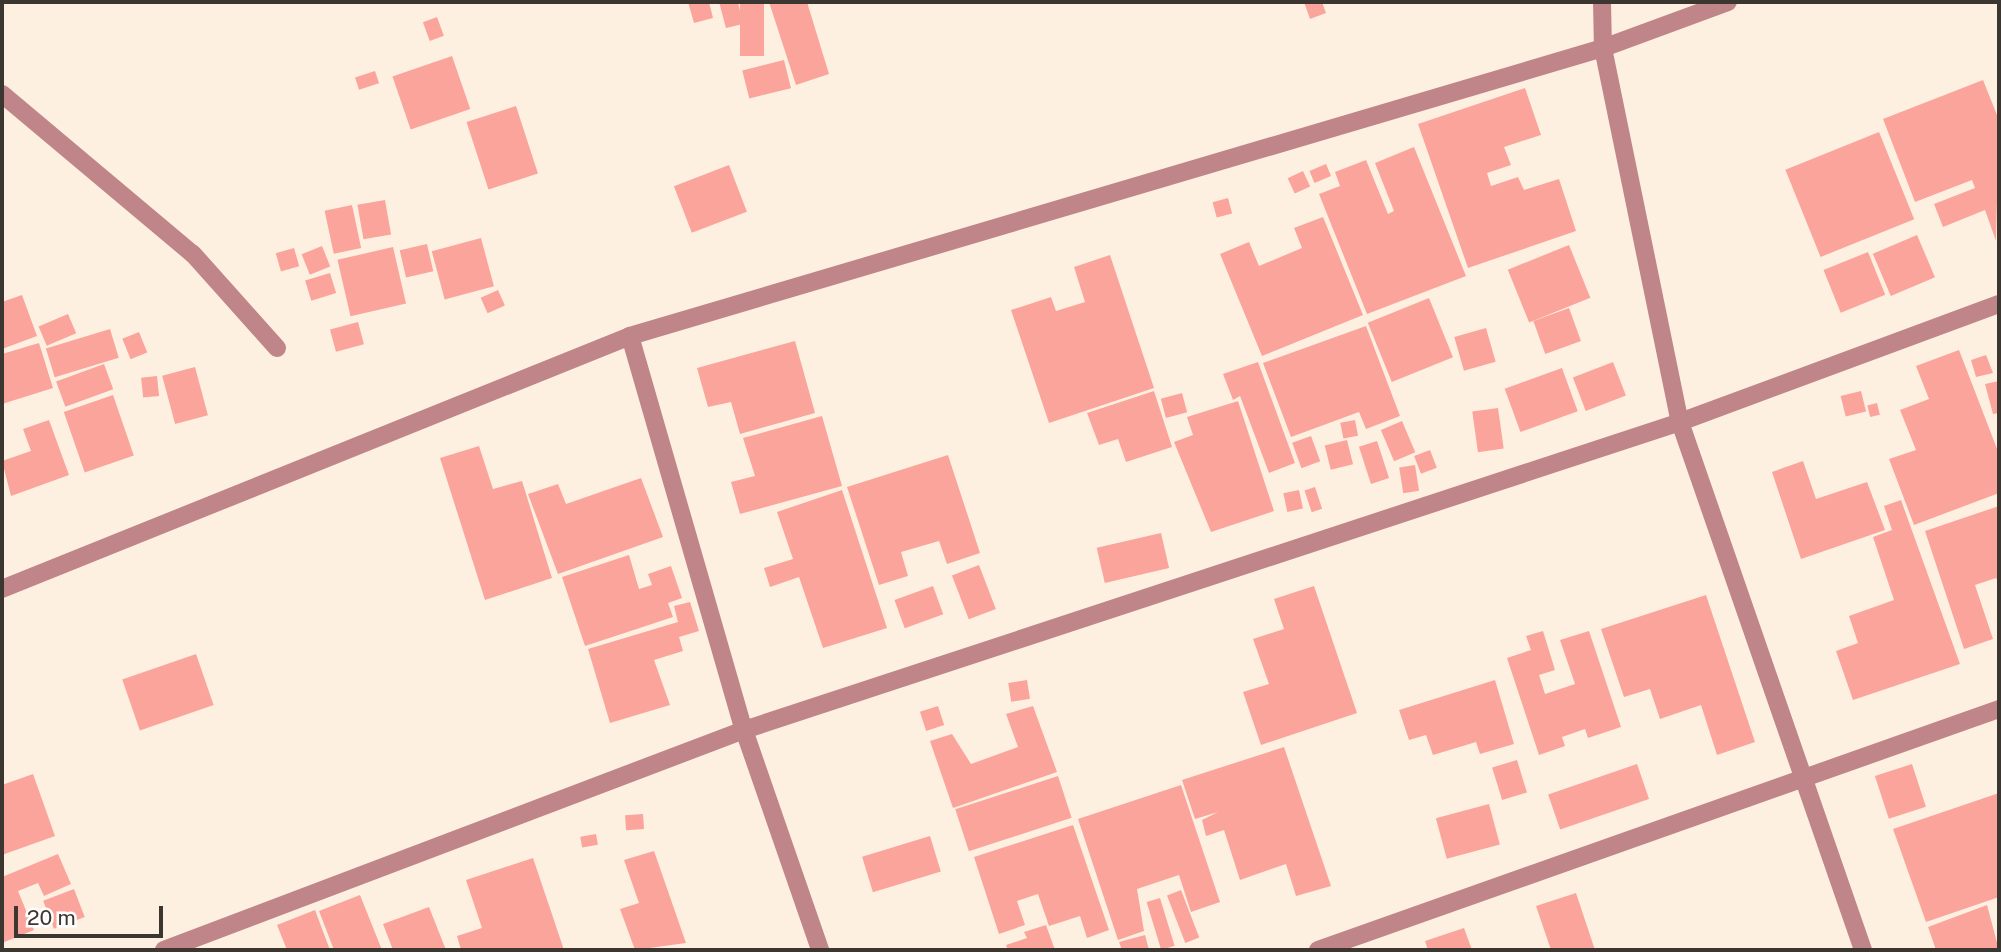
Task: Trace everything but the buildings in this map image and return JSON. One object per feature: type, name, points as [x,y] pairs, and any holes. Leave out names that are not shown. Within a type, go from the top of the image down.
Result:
[{"type":"street","points":[[1602,2],[1603,48],[1680,422],[1863,950]]},
{"type":"street","points":[[2,589],[630,336],[1603,48],[1728,2]]},
{"type":"street","points":[[2,94],[193,254],[278,348]]},
{"type":"street","points":[[164,950],[744,730],[1680,422],[1999,304]]},
{"type":"street","points":[[630,336],[744,730],[820,950]]},
{"type":"street","points":[[1318,950],[1999,709]]}]
